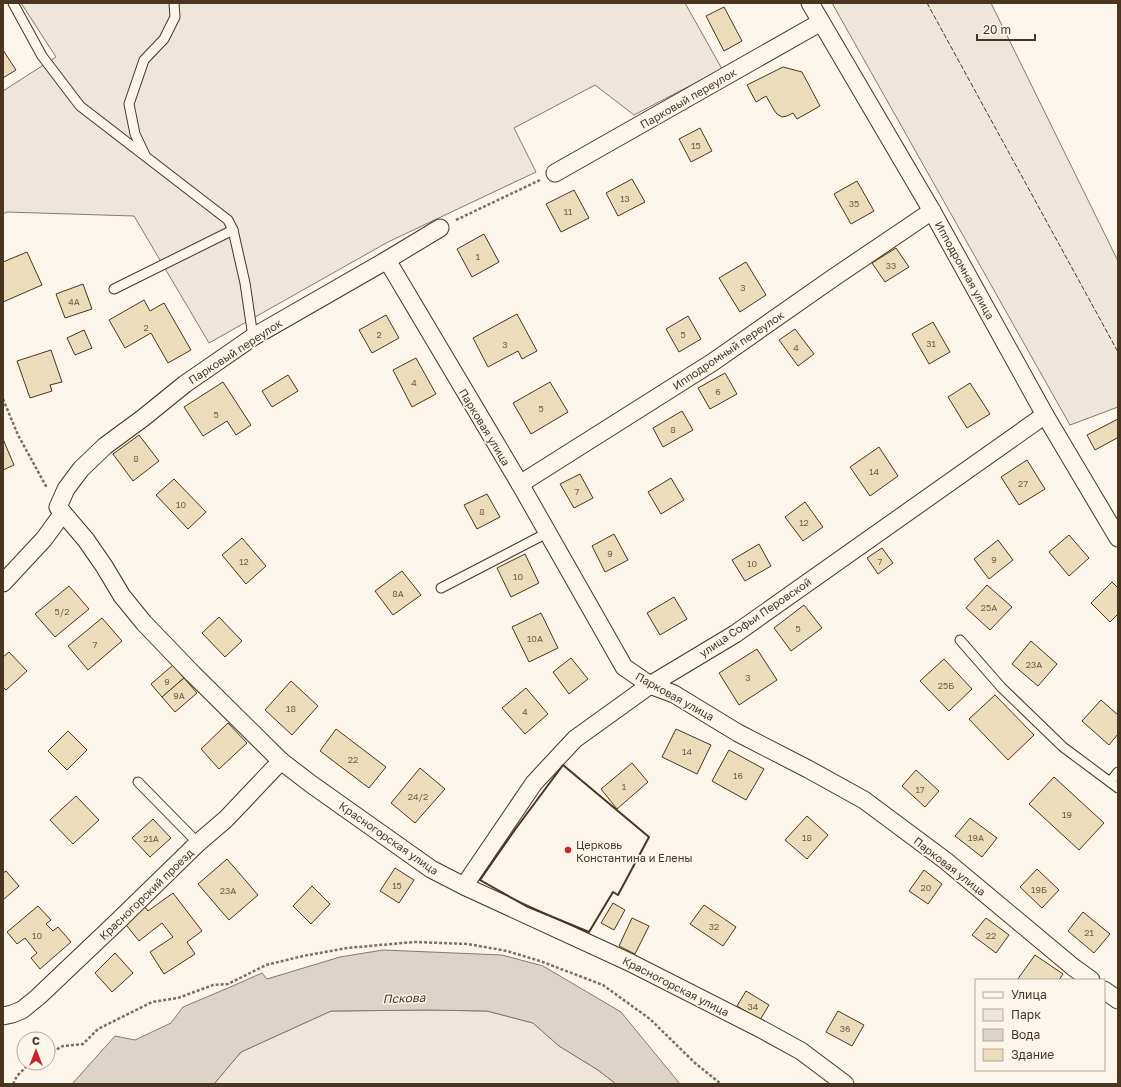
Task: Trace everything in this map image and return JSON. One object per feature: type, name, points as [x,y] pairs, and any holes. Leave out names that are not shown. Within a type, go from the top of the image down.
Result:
[{"type":"street","name":"Ипподромная улица","points":[[810,3],[932,211],[1045,415],[1118,538]]},
{"type":"street","name":"Парковый переулок","points":[[555,173],[821,22]]},
{"type":"street","name":"Ипподромный переулок","points":[[520,484],[713,362],[932,211]]},
{"type":"street","name":"Парковый переулок","points":[[60,510],[66,489],[81,469],[105,446],[185,384],[253,337],[440,228]]},
{"type":"street","name":"Парковая улица","points":[[387,260],[520,484],[624,667],[650,685],[674,694],[738,733],[864,800],[946,861],[1067,962],[1090,979]]},
{"type":"street","name":"улица Софьи Перовской","points":[[464,886],[534,783],[575,739],[650,685],[735,634],[1045,415]]},
{"type":"street","points":[[3,583],[44,539],[60,510]]},
{"type":"street","name":"Красногорская улица","points":[[60,510],[86,540],[122,596],[144,622],[193,674],[281,761],[317,788],[431,869],[464,886],[629,962],[761,1029],[801,1051],[846,1084]]},
{"type":"street","name":"Красногорский проезд","points":[[3,1016],[22,1010],[38,997],[198,843],[226,819],[281,761]]},
{"type":"street","points":[[1105,991],[1118,1000]]},
{"type":"lane","points":[[13,3],[42,56],[80,106],[228,220],[233,230],[245,283],[253,337]]},
{"type":"lane","points":[[146,158],[134,134],[129,104],[144,60],[164,39],[175,17],[174,3]]},
{"type":"lane","points":[[114,289],[233,230]]},
{"type":"lane","points":[[441,588],[547,533]]},
{"type":"lane","points":[[960,640],[1002,687],[1063,747],[1118,788]]},
{"type":"lane","points":[[1110,782],[1118,772]]},
{"type":"lane","points":[[138,782],[198,843]]},
{"type":"path","points":[[440,228],[555,173]]},
{"type":"path","points":[[3,399],[18,436],[60,510]]},
{"type":"path","points":[[56,1050],[63,1046],[83,1044],[98,1029],[152,1002],[178,998],[213,985],[228,984],[266,966],[303,956],[347,948],[414,942],[468,944],[508,951],[540,961],[603,985],[650,1019],[695,1063],[721,1084]]},
{"type":"path","points":[[13,1084],[17,1076],[22,1071]]},
{"type":"green space","points":[[21,3],[685,3],[722,69],[634,115],[595,85],[514,128],[536,172],[388,242],[209,343],[134,216],[7,212],[3,214],[3,91],[56,57]]},
{"type":"green space","points":[[832,3],[991,3],[1118,261],[1118,407],[1070,425]]},
{"type":"green space","points":[[331,1011],[487,1011],[533,1023],[559,1046],[598,1070],[616,1084],[214,1084],[241,1052]]},
{"type":"water","name":"Пскова","points":[[383,950],[502,955],[543,966],[621,1012],[680,1084],[616,1084],[598,1070],[559,1046],[533,1023],[487,1011],[428,1010],[331,1011],[241,1052],[214,1084],[72,1084],[115,1036],[135,1040],[171,1023],[183,1007],[262,973],[267,979],[340,957]]},
{"type":"building","points":[[724,7],[742,41],[724,51],[706,16]]},
{"type":"building","points":[[3,50],[16,70],[3,78]]},
{"type":"building","points":[[783,67],[802,72],[820,106],[797,119],[793,113],[782,117],[777,114],[766,96],[756,102],[747,85]]},
{"type":"building","points":[[700,128],[712,151],[691,162],[679,139]]},
{"type":"building","points":[[632,179],[645,202],[618,216],[606,193]]},
{"type":"building","points":[[857,181],[874,211],[851,224],[834,194]]},
{"type":"building","points":[[574,190],[589,218],[561,232],[546,204]]},
{"type":"building","points":[[484,234],[499,262],[472,277],[457,249]]},
{"type":"building","points":[[896,248],[909,267],[885,282],[872,263]]},
{"type":"building","points":[[27,252],[42,285],[3,302],[3,262]]},
{"type":"building","points":[[746,262],[766,295],[740,312],[719,278]]},
{"type":"building","points":[[83,284],[92,309],[65,318],[56,294]]},
{"type":"building","points":[[144,300],[150,311],[164,303],[191,350],[168,363],[151,333],[125,348],[109,320]]},
{"type":"building","points":[[517,314],[537,351],[522,359],[518,351],[488,367],[473,338]]},
{"type":"building","points":[[386,315],[399,338],[372,353],[359,330]]},
{"type":"building","points":[[688,316],[701,339],[679,352],[666,329]]},
{"type":"building","points":[[933,322],[950,352],[929,364],[912,334]]},
{"type":"building","points":[[795,329],[814,354],[798,366],[779,340]]},
{"type":"building","points":[[84,330],[92,348],[75,355],[67,338]]},
{"type":"building","points":[[51,350],[62,382],[50,385],[52,391],[30,398],[17,361]]},
{"type":"building","points":[[416,358],[436,394],[412,407],[393,370]]},
{"type":"building","points":[[725,373],[737,394],[710,409],[698,388]]},
{"type":"building","points":[[288,375],[298,391],[272,407],[262,391]]},
{"type":"building","points":[[223,382],[251,425],[236,435],[227,421],[203,436],[184,407]]},
{"type":"building","points":[[550,382],[568,412],[531,434],[513,403]]},
{"type":"building","points":[[970,383],[990,414],[967,428],[948,397]]},
{"type":"building","points":[[682,411],[693,430],[663,447],[653,428]]},
{"type":"building","points":[[1118,419],[1118,441],[1117,438],[1095,450],[1087,435]]},
{"type":"building","points":[[139,435],[159,461],[133,481],[113,454]]},
{"type":"building","points":[[3,439],[14,465],[3,470]]},
{"type":"building","points":[[879,447],[898,476],[870,496],[850,467]]},
{"type":"building","points":[[1027,460],[1045,489],[1019,505],[1001,477]]},
{"type":"building","points":[[580,474],[593,498],[574,508],[560,484]]},
{"type":"building","points":[[671,478],[684,500],[661,514],[648,492]]},
{"type":"building","points":[[174,479],[206,512],[188,529],[156,495]]},
{"type":"building","points":[[487,494],[500,517],[477,529],[464,505]]},
{"type":"building","points":[[805,502],[823,527],[803,541],[785,517]]},
{"type":"building","points":[[614,534],[628,560],[605,572],[592,546]]},
{"type":"building","points":[[1069,535],[1089,558],[1069,576],[1049,552]]},
{"type":"building","points":[[242,538],[266,566],[246,584],[222,555]]},
{"type":"building","points":[[998,540],[1013,560],[989,579],[974,559]]},
{"type":"building","points":[[759,544],[771,566],[745,581],[732,560]]},
{"type":"building","points":[[882,548],[893,563],[878,574],[867,558]]},
{"type":"building","points":[[525,554],[539,583],[511,597],[497,568]]},
{"type":"building","points":[[402,571],[421,595],[393,615],[375,591]]},
{"type":"building","points":[[1112,582],[1118,588],[1118,614],[1110,622],[1091,603]]},
{"type":"building","points":[[987,585],[1012,607],[990,630],[966,608]]},
{"type":"building","points":[[69,586],[89,609],[55,637],[35,614]]},
{"type":"building","points":[[674,597],[687,619],[660,635],[647,613]]},
{"type":"building","points":[[804,605],[822,628],[791,651],[774,628]]},
{"type":"building","points":[[541,613],[558,648],[529,662],[512,627]]},
{"type":"building","points":[[219,617],[242,641],[225,657],[202,633]]},
{"type":"building","points":[[102,618],[122,641],[88,670],[68,646]]},
{"type":"building","points":[[1031,641],[1057,664],[1038,686],[1012,664]]},
{"type":"building","points":[[757,649],[777,680],[739,705],[719,673]]},
{"type":"building","points":[[9,652],[27,671],[6,690],[3,687],[3,657]]},
{"type":"building","points":[[571,658],[588,679],[569,694],[553,672]]},
{"type":"building","points":[[944,659],[972,689],[949,711],[920,681]]},
{"type":"building","points":[[173,665],[184,678],[162,697],[151,684]]},
{"type":"building","points":[[184,678],[197,693],[175,712],[162,697]]},
{"type":"building","points":[[291,681],[318,706],[292,735],[265,710]]},
{"type":"building","points":[[526,688],[548,714],[525,734],[502,708]]},
{"type":"building","points":[[995,695],[1034,735],[1008,760],[969,719]]},
{"type":"building","points":[[1101,700],[1118,715],[1118,734],[1109,745],[1082,721]]},
{"type":"building","points":[[228,723],[247,743],[219,769],[201,749]]},
{"type":"building","points":[[336,729],[386,767],[369,788],[320,751]]},
{"type":"building","points":[[676,729],[711,745],[697,774],[662,757]]},
{"type":"building","points":[[68,731],[87,750],[67,770],[48,751]]},
{"type":"building","points":[[729,750],[764,769],[746,800],[712,781]]},
{"type":"building","points":[[632,763],[648,782],[617,809],[601,789]]},
{"type":"building","points":[[420,768],[445,789],[415,823],[391,803]]},
{"type":"building","points":[[916,770],[939,791],[925,807],[902,786]]},
{"type":"building","points":[[1054,777],[1104,823],[1079,850],[1029,804]]},
{"type":"building","points":[[76,796],[99,820],[73,844],[50,820]]},
{"type":"building","points":[[807,816],[828,835],[807,859],[785,840]]},
{"type":"building","points":[[970,818],[997,838],[982,857],[955,836]]},
{"type":"building","points":[[153,819],[171,838],[150,857],[132,838]]},
{"type":"building","points":[[227,859],[258,895],[229,920],[198,884]]},
{"type":"building","points":[[395,868],[414,880],[399,903],[380,891]]},
{"type":"building","points":[[1037,869],[1059,890],[1042,908],[1020,887]]},
{"type":"building","points":[[924,870],[942,884],[928,904],[909,891]]},
{"type":"building","points":[[6,871],[19,886],[3,900],[3,873]]},
{"type":"building","points":[[312,886],[330,904],[311,924],[293,906]]},
{"type":"building","points":[[173,893],[202,931],[187,942],[195,954],[164,974],[150,952],[173,937],[162,923],[139,941],[123,921],[144,906],[148,911]]},
{"type":"building","points":[[613,903],[625,910],[614,930],[601,923]]},
{"type":"building","points":[[704,905],[736,927],[723,946],[690,924]]},
{"type":"building","points":[[38,906],[51,920],[46,924],[53,931],[58,927],[71,942],[40,969],[31,958],[37,953],[25,938],[17,944],[7,932]]},
{"type":"building","points":[[1083,912],[1110,934],[1094,953],[1068,931]]},
{"type":"building","points":[[632,918],[649,926],[635,954],[619,946]]},
{"type":"building","points":[[986,918],[1009,935],[996,953],[972,935]]},
{"type":"building","points":[[115,953],[133,973],[112,992],[95,973]]},
{"type":"building","points":[[1035,955],[1063,974],[1060,979],[1018,979]]},
{"type":"building","points":[[746,991],[769,1005],[760,1020],[737,1006]]},
{"type":"building","points":[[838,1011],[864,1025],[852,1046],[826,1032]]},
{"type":"fence","points":[[927,3],[1118,352]]},
{"type":"wall","points":[[563,765],[649,837],[618,895],[613,892],[589,932],[526,906],[480,880],[563,765]]},
{"type":"place","name":"Церковь Константина и Елены","points":[[568,850]]}]
